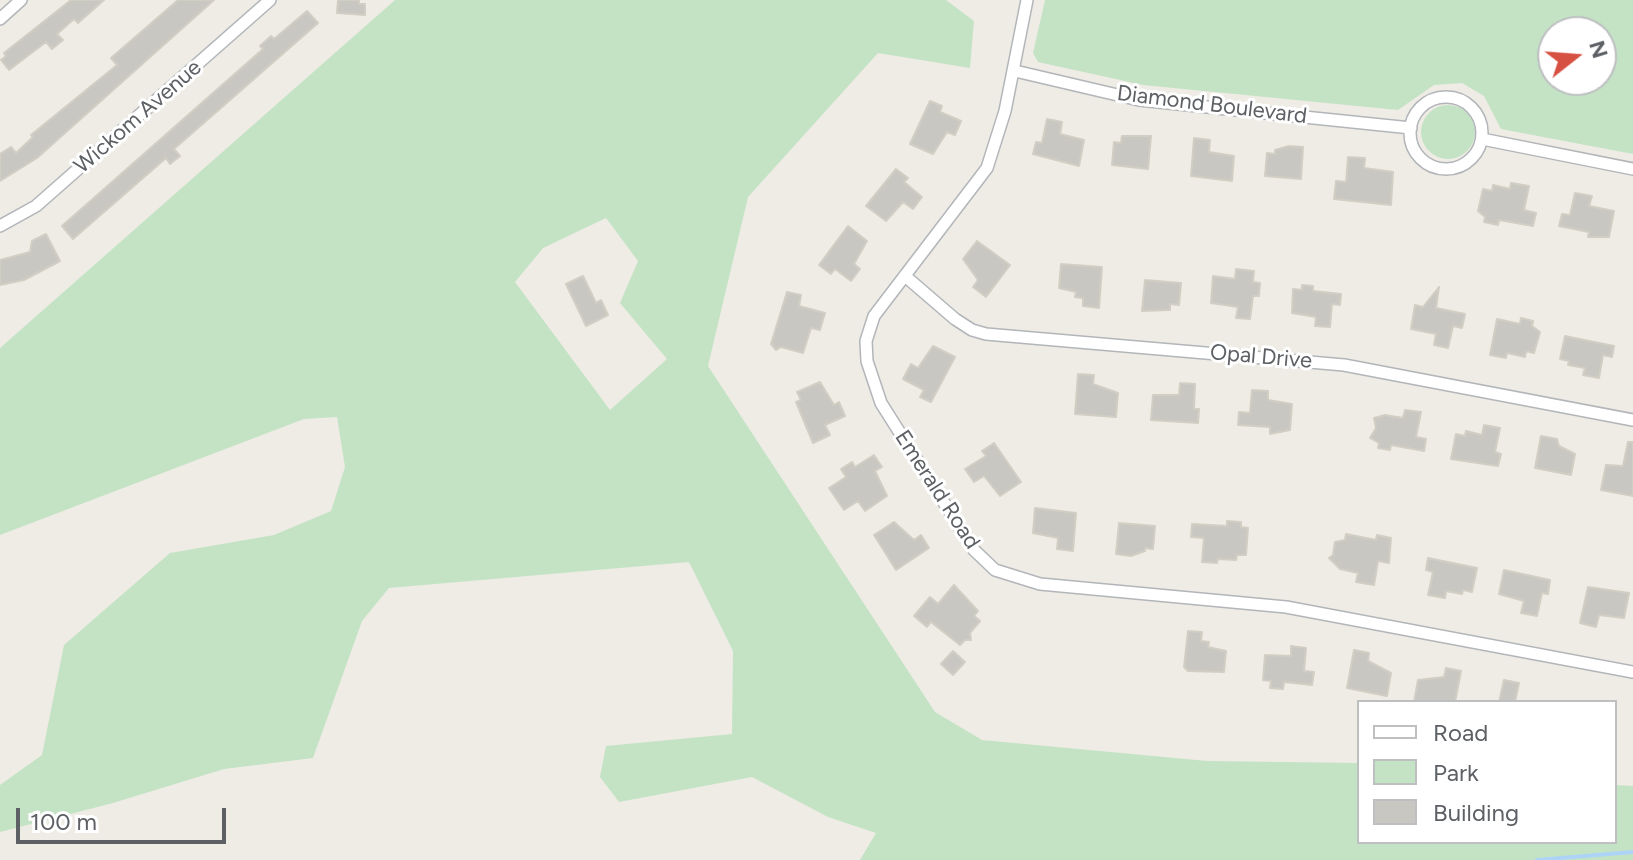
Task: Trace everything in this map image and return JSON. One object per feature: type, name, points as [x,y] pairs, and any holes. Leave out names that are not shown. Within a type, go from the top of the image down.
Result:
[{"type":"street","points":[[0,19],[21,0]]},
{"type":"street","name":"Wickom Avenue","points":[[0,226],[36,206],[270,0]]},
{"type":"street","name":"Emerald Road","points":[[1027,0],[1015,71],[997,145],[987,168],[874,316],[866,341],[872,382],[881,403],[974,550],[995,570],[1040,584],[1286,607],[1633,672]]},
{"type":"street","name":"Diamond Boulevard","points":[[1015,71],[1139,100],[1411,128]]},
{"type":"street","points":[[1450,97],[1471,107],[1482,126],[1482,139],[1468,163],[1441,169],[1417,155],[1411,128],[1425,104],[1450,97]]},
{"type":"street","points":[[1482,139],[1633,169]]},
{"type":"street","name":"Opal Drive","points":[[905,276],[955,319],[972,330],[986,334],[1344,365],[1633,420]]},
{"type":"green space","points":[[395,0],[946,0],[974,21],[970,68],[878,53],[748,197],[708,366],[935,712],[982,740],[1207,761],[1357,763],[1357,844],[1617,844],[1617,785],[1633,786],[1633,860],[860,860],[876,833],[828,817],[752,777],[619,802],[600,777],[606,746],[732,734],[733,651],[689,562],[389,588],[362,621],[313,758],[224,769],[113,803],[0,832],[0,785],[42,755],[64,645],[170,553],[274,535],[331,511],[345,467],[337,417],[304,419],[0,535],[0,348]],"holes":[[[606,218],[638,261],[620,303],[667,359],[610,410],[515,282],[543,248]]]},
{"type":"green space","points":[[1045,0],[1633,0],[1633,154],[1501,129],[1484,96],[1462,83],[1434,85],[1398,110],[1143,85],[1038,62],[1033,53]]},
{"type":"green space","points":[[1448,105],[1467,113],[1475,132],[1467,151],[1448,159],[1429,151],[1421,132],[1429,113]]},
{"type":"building","points":[[71,0],[104,0],[78,23],[74,19],[57,34],[63,40],[52,49],[46,42],[9,70],[1,60],[6,56],[4,53]]},
{"type":"building","points":[[178,0],[214,0],[37,158],[0,181],[0,154],[11,147],[16,153],[33,137],[31,135],[117,65],[111,58]]},
{"type":"building","points":[[338,0],[359,0],[359,4],[365,4],[365,15],[337,13]]},
{"type":"building","points":[[307,11],[318,23],[174,149],[180,156],[170,164],[166,158],[73,239],[62,226],[263,49],[260,46],[271,36],[274,39]]},
{"type":"building","points":[[930,101],[942,106],[940,112],[961,121],[955,135],[947,132],[933,154],[910,144]]},
{"type":"building","points":[[1047,119],[1062,122],[1060,134],[1084,140],[1079,166],[1033,154],[1036,142],[1042,143]]},
{"type":"building","points":[[1122,136],[1151,136],[1148,169],[1112,165],[1114,142],[1121,143]]},
{"type":"building","points":[[1194,138],[1210,140],[1209,152],[1234,156],[1232,181],[1191,176]]},
{"type":"building","points":[[1289,146],[1303,147],[1301,179],[1265,176],[1267,153],[1275,154],[1275,150]]},
{"type":"building","points":[[1348,157],[1365,158],[1364,168],[1393,172],[1391,205],[1334,199],[1336,181],[1346,182]]},
{"type":"building","points":[[896,169],[908,178],[904,182],[922,197],[913,209],[903,202],[886,221],[866,206]]},
{"type":"building","points":[[1511,183],[1529,186],[1524,210],[1536,213],[1533,226],[1499,220],[1498,225],[1484,222],[1485,217],[1478,211],[1483,189],[1492,191],[1493,185],[1510,189]]},
{"type":"building","points":[[1575,193],[1592,196],[1589,206],[1614,211],[1609,237],[1588,237],[1589,232],[1559,226],[1562,214],[1570,215]]},
{"type":"building","points":[[848,226],[867,241],[854,264],[860,269],[851,281],[835,269],[831,274],[819,265]]},
{"type":"building","points":[[46,234],[60,261],[24,280],[0,285],[0,260],[30,252],[32,241]]},
{"type":"building","points":[[977,241],[1010,265],[986,297],[973,287],[978,280],[963,259]]},
{"type":"building","points":[[1061,264],[1102,267],[1099,308],[1083,306],[1083,298],[1075,297],[1076,292],[1059,288]]},
{"type":"building","points":[[1236,269],[1254,271],[1253,282],[1260,283],[1259,296],[1253,296],[1250,319],[1236,318],[1238,307],[1211,303],[1213,276],[1235,279]]},
{"type":"building","points":[[583,276],[596,303],[601,300],[608,315],[586,326],[566,284]]},
{"type":"building","points":[[1145,280],[1181,283],[1179,305],[1170,304],[1170,310],[1142,311]]},
{"type":"building","points":[[1302,285],[1313,286],[1313,291],[1341,294],[1340,305],[1332,304],[1330,327],[1315,326],[1316,317],[1292,313],[1293,289],[1302,290]]},
{"type":"building","points":[[1439,287],[1436,308],[1465,314],[1462,328],[1453,326],[1448,348],[1434,345],[1436,334],[1411,329],[1415,305],[1423,307]]},
{"type":"building","points":[[787,292],[801,295],[799,306],[825,313],[820,330],[811,328],[803,353],[781,347],[776,350],[771,344]]},
{"type":"building","points":[[1521,318],[1533,321],[1532,326],[1540,332],[1534,353],[1526,351],[1525,357],[1507,353],[1506,358],[1490,355],[1497,319],[1520,324]]},
{"type":"building","points":[[1565,336],[1614,346],[1612,357],[1603,355],[1599,378],[1583,375],[1585,368],[1568,365],[1569,361],[1560,359]]},
{"type":"building","points":[[933,346],[955,357],[931,402],[920,397],[924,390],[903,379],[911,364],[918,368]]},
{"type":"building","points":[[1078,374],[1094,375],[1093,384],[1118,393],[1116,417],[1075,414]]},
{"type":"building","points":[[820,382],[834,405],[839,402],[845,416],[825,425],[830,435],[813,443],[796,402],[801,400],[797,392]]},
{"type":"building","points":[[1180,383],[1195,384],[1194,409],[1199,409],[1198,423],[1151,420],[1153,395],[1179,395]]},
{"type":"building","points":[[1252,390],[1268,391],[1268,400],[1292,404],[1290,430],[1270,434],[1270,427],[1238,425],[1239,412],[1250,413]]},
{"type":"building","points":[[1405,410],[1421,412],[1416,437],[1426,439],[1424,451],[1391,445],[1390,450],[1378,448],[1379,443],[1370,438],[1376,428],[1374,418],[1385,415],[1403,418]]},
{"type":"building","points":[[1484,425],[1500,428],[1495,452],[1501,454],[1498,466],[1451,459],[1456,434],[1465,436],[1466,431],[1482,435]]},
{"type":"building","points":[[1541,436],[1557,439],[1559,446],[1575,454],[1571,475],[1535,468]]},
{"type":"building","points":[[1628,442],[1633,442],[1633,496],[1601,490],[1606,465],[1623,466]]},
{"type":"building","points":[[994,443],[1021,482],[1000,496],[984,476],[974,482],[965,469],[986,456],[982,451]]},
{"type":"building","points":[[874,455],[882,467],[875,471],[887,496],[865,511],[858,501],[844,510],[829,488],[846,477],[841,469],[852,462],[855,467]]},
{"type":"building","points":[[1035,508],[1076,513],[1073,551],[1057,549],[1058,538],[1033,533]]},
{"type":"building","points":[[1227,521],[1241,522],[1241,527],[1248,528],[1246,555],[1237,555],[1236,560],[1202,562],[1204,538],[1191,537],[1192,524],[1227,526]]},
{"type":"building","points":[[894,522],[914,540],[921,535],[929,548],[896,570],[874,535]]},
{"type":"building","points":[[1119,523],[1155,526],[1153,549],[1145,548],[1145,551],[1131,556],[1116,554]]},
{"type":"building","points":[[1346,534],[1376,540],[1377,535],[1391,538],[1389,563],[1378,561],[1374,585],[1356,582],[1358,573],[1340,569],[1329,558],[1333,555],[1335,542],[1345,540]]},
{"type":"building","points":[[1428,558],[1477,568],[1472,592],[1446,591],[1445,598],[1428,595],[1433,572],[1426,570]]},
{"type":"building","points":[[1504,570],[1550,580],[1548,594],[1542,593],[1537,616],[1521,613],[1524,601],[1499,594]]},
{"type":"building","points":[[954,585],[978,611],[974,616],[980,621],[970,633],[971,640],[965,640],[960,645],[931,622],[927,627],[914,616],[930,597],[938,604]]},
{"type":"building","points":[[1588,587],[1629,593],[1624,618],[1599,615],[1596,627],[1580,623]]},
{"type":"building","points":[[1188,631],[1202,632],[1201,641],[1209,642],[1208,647],[1226,651],[1224,672],[1188,671],[1184,667]]},
{"type":"building","points":[[1291,646],[1306,648],[1304,671],[1314,672],[1312,685],[1284,682],[1283,689],[1270,688],[1271,681],[1263,680],[1265,655],[1291,656]]},
{"type":"building","points":[[1354,650],[1369,653],[1368,661],[1391,673],[1387,696],[1347,688]]},
{"type":"building","points":[[953,651],[965,662],[953,675],[941,664]]},
{"type":"building","points":[[1446,668],[1461,671],[1455,700],[1414,700],[1418,680],[1444,677]]},
{"type":"building","points":[[1504,680],[1519,683],[1515,700],[1499,700]]},
{"type":"waterway","points":[[1537,860],[1633,852]]}]
